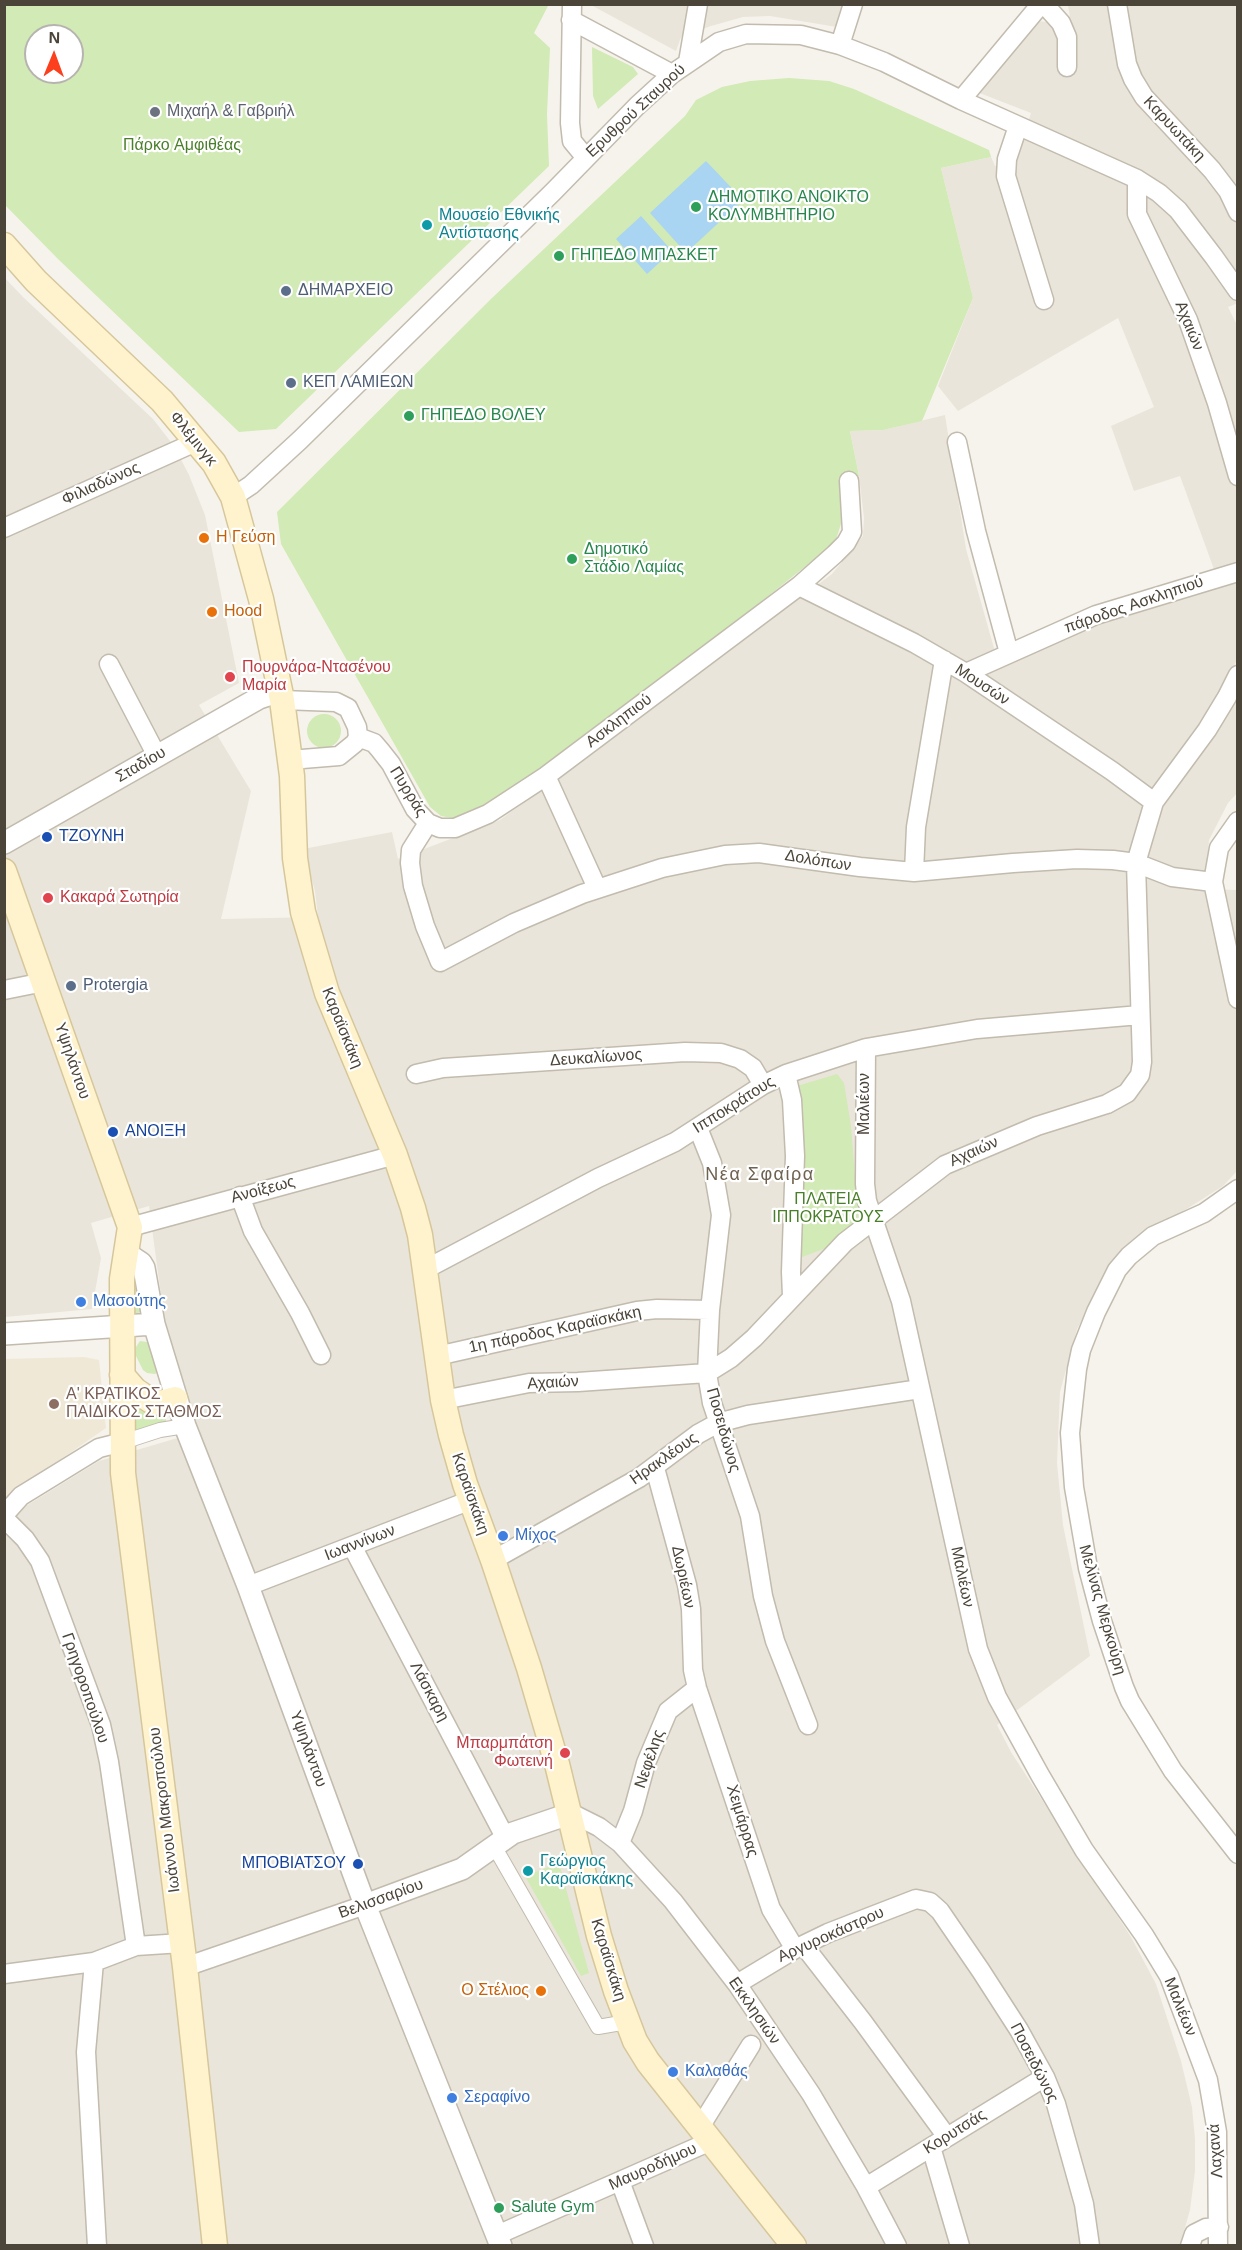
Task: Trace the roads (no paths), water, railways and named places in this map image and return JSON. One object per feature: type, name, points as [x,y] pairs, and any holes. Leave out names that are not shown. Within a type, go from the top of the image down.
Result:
[{"type":"main road","name":"Φλέμινγκ","points":[[4,245],[36,281],[162,401],[198,441],[214,463],[233,497],[255,570],[281,696]]},
{"type":"main road","name":"Καραϊσκάκη","points":[[281,696],[290,760],[295,858],[303,912],[327,993],[395,1155],[413,1208],[426,1269],[443,1400],[458,1461],[494,1560],[529,1668],[557,1764],[599,1936],[627,2022],[648,2062],[794,2246]]},
{"type":"main road","name":"Υψηλάντου","points":[[4,871],[130,1227],[122,1279],[120,1326],[122,1375]]},
{"type":"main road","points":[[122,1375],[135,1390],[151,1401],[160,1403],[175,1399]]},
{"type":"main road","name":"Ιωάννου Μακροπούλου","points":[[122,1375],[123,1473],[185,1967],[214,2246]]},
{"type":"street","points":[[688,62],[698,4]]},
{"type":"street","points":[[840,45],[853,4]]},
{"type":"street","points":[[961,100],[1042,4],[1061,23],[1067,36],[1067,67]]},
{"type":"street","name":"Καρυωτάκη","points":[[1117,4],[1125,54],[1133,79],[1144,97],[1212,170],[1228,191],[1238,212]]},
{"type":"street","points":[[572,12],[672,74]]},
{"type":"street","points":[[572,12],[570,123],[572,141],[586,158]]},
{"type":"street","name":"Ερυθρού Σταυρού","points":[[233,497],[300,441],[672,74],[719,42],[746,34],[801,35],[840,45],[884,62],[961,100],[1137,179]]},
{"type":"street","points":[[1018,126],[1007,159],[1006,176],[1044,300]]},
{"type":"street","points":[[1137,179],[1159,193],[1178,210],[1238,291]]},
{"type":"street","name":"Αχαιών","points":[[1137,179],[1137,214],[1188,320],[1217,403],[1238,476]]},
{"type":"street","name":"Φιλιαδώνος","points":[[4,528],[198,441]]},
{"type":"street","points":[[957,442],[976,531],[1009,653]]},
{"type":"street","name":"Ασκληπιού","points":[[428,823],[447,829],[473,822],[546,776],[799,586],[846,543],[852,532],[849,481]]},
{"type":"street","name":"πάροδος Ασκληπιού","points":[[966,673],[1096,615],[1238,573]]},
{"type":"street","name":"Μουσών","points":[[799,586],[850,610],[966,673],[1154,802]]},
{"type":"street","points":[[914,872],[916,826],[944,660]]},
{"type":"street","points":[[109,664],[157,756]]},
{"type":"street","name":"Αχαιών","points":[[443,1400],[530,1383],[707,1373],[731,1358],[766,1325],[845,1242],[945,1164],[1037,1126],[1107,1104],[1127,1093],[1140,1075],[1142,1062],[1136,862],[1154,802],[1207,730],[1238,675]]},
{"type":"street","points":[[281,696],[336,702],[343,705],[348,708],[355,719],[358,736],[351,748],[339,756],[290,760]]},
{"type":"street","name":"Σταδίου","points":[[4,843],[259,698],[281,696]]},
{"type":"street","name":"Πυρράς","points":[[358,736],[374,743],[380,750],[391,764],[416,809],[428,823],[411,850],[410,863],[413,886],[425,926],[440,962]]},
{"type":"street","points":[[546,776],[597,888]]},
{"type":"street","points":[[1238,821],[1219,848],[1213,882],[1238,999]]},
{"type":"street","name":"Δολόπων","points":[[440,962],[514,923],[597,888],[662,868],[744,853],[787,855],[860,867],[914,872],[1013,862],[1077,859],[1136,862],[1172,877],[1213,882]]},
{"type":"street","points":[[4,990],[44,982]]},
{"type":"street","name":"Ιπποκράτους","points":[[426,1269],[598,1178],[675,1142],[763,1085],[786,1074],[866,1048],[976,1029],[1140,1015]]},
{"type":"street","name":"Μαλιέων","points":[[866,1048],[865,1184],[873,1221],[901,1301],[974,1633],[991,1685],[1025,1750],[1084,1850],[1144,1935],[1169,1976],[1200,2059]]},
{"type":"street","name":"Δευκαλίωνος","points":[[416,1074],[443,1068],[685,1052],[721,1053],[740,1059],[753,1068],[763,1085]]},
{"type":"street","points":[[786,1074],[792,1100],[795,1156],[792,1296]]},
{"type":"street","name":"Ποσειδώνος","points":[[698,1128],[712,1162],[722,1223],[711,1287],[707,1373],[718,1423],[750,1516],[764,1596],[775,1641],[808,1725]]},
{"type":"street","name":"Ανοίξεως","points":[[130,1227],[395,1155]]},
{"type":"street","name":"Μελίνας Μερκούρη","points":[[1238,1190],[1204,1212],[1153,1236],[1129,1256],[1117,1270],[1096,1312],[1081,1350],[1070,1433],[1074,1487],[1086,1558],[1102,1621],[1124,1687],[1130,1701],[1173,1771],[1238,1854]]},
{"type":"street","points":[[240,1196],[253,1231],[321,1355]]},
{"type":"street","name":"Υψηλάντου","points":[[126,1253],[141,1263],[144,1268],[154,1323],[175,1399],[248,1586],[365,1905],[499,2240]]},
{"type":"street","name":"1η πάροδος Καραϊσκάκη","points":[[437,1356],[637,1311],[710,1310]]},
{"type":"street","points":[[4,1334],[154,1323]]},
{"type":"street","name":"Ηρακλέους","points":[[494,1560],[655,1468],[698,1434],[718,1423],[748,1415],[920,1389]]},
{"type":"street","points":[[4,1516],[21,1496],[99,1448],[160,1430],[185,1426]]},
{"type":"street","name":"Δωριέων","points":[[655,1468],[687,1586],[691,1609],[693,1670],[697,1688]]},
{"type":"street","name":"Ιωαννίνων","points":[[248,1586],[471,1500]]},
{"type":"street","name":"Γρηγοροπούλου","points":[[4,1516],[25,1539],[42,1566],[101,1725],[116,1804],[136,1946]]},
{"type":"street","name":"Λάσκαρη","points":[[352,1546],[500,1842]]},
{"type":"street","name":"Νεφέλης","points":[[620,1843],[633,1811],[646,1763],[668,1711],[697,1688]]},
{"type":"street","name":"Χειμάρρας","points":[[697,1688],[771,1909],[799,1947],[863,2022],[947,2137]]},
{"type":"street","name":"Βελισσαρίου","points":[[185,1967],[462,1869],[500,1842],[569,1814]]},
{"type":"street","name":"Εκκλησιών","points":[[569,1814],[592,1823],[620,1843],[673,1901],[736,1984],[811,2094],[866,2187],[897,2246]]},
{"type":"street","points":[[500,1842],[598,2027],[627,2022]]},
{"type":"street","name":"Αργυροκάστρου","points":[[736,1984],[799,1947],[828,1933],[899,1904],[916,1899],[930,1902]]},
{"type":"street","name":"Ποσειδώνος","points":[[930,1902],[940,1911],[981,1971],[1019,2030],[1045,2077],[1056,2104],[1084,2205],[1090,2246]]},
{"type":"street","points":[[4,1974],[94,1962],[136,1946],[182,1943]]},
{"type":"street","points":[[94,1962],[86,2052],[97,2246]]},
{"type":"street","name":"Μαυροδήμου","points":[[499,2240],[620,2181],[705,2134],[751,2045]]},
{"type":"street","name":"Λαχανά","points":[[1200,2059],[1208,2080],[1217,2132],[1218,2246]]},
{"type":"street","name":"Κορυτσάς","points":[[866,2187],[1045,2077]]},
{"type":"street","points":[[931,2147],[960,2246]]},
{"type":"street","points":[[620,2181],[644,2246]]},
{"type":"street","points":[[1190,2246],[1194,2234],[1206,2228],[1218,2227]]},
{"type":"water","name":"ΔΗΜΟΤΙΚΟ ΑΝΟΙΚΤΟ ΚΟΛΥΜΒΗΤΗΡΙΟ","points":[[706,161],[743,200],[686,253],[650,213]]},
{"type":"water","points":[[641,216],[672,251],[647,274],[616,239]]},
{"type":"place","name":"Μιχαήλ & Γαβριήλ","points":[[155,112]]},
{"type":"place","name":"ΔΗΜΟΤΙΚΟ ΑΝΟΙΚΤΟ ΚΟΛΥΜΒΗΤΗΡΙΟ","points":[[696,207]]},
{"type":"place","name":"Μουσείο Εθνικής Αντίστασης","points":[[427,225]]},
{"type":"place","name":"ΓΗΠΕΔΟ ΜΠΑΣΚΕΤ","points":[[559,256]]},
{"type":"place","name":"ΔΗΜΑΡΧΕΙΟ","points":[[286,291]]},
{"type":"place","name":"ΚΕΠ ΛΑΜΙΕΩΝ","points":[[291,383]]},
{"type":"place","name":"ΓΗΠΕΔΟ ΒΟΛΕΥ","points":[[409,416]]},
{"type":"place","name":"Η Γεύση","points":[[204,538]]},
{"type":"place","name":"Δημοτικό Στάδιο Λαμίας","points":[[572,559]]},
{"type":"place","name":"Hood","points":[[212,612]]},
{"type":"place","name":"Πουρνάρα-Ντασένου Μαρία","points":[[230,677]]},
{"type":"place","name":"ΤΖΟΥΝΗ","points":[[47,837]]},
{"type":"place","name":"Κακαρά Σωτηρία","points":[[48,898]]},
{"type":"place","name":"Protergia","points":[[71,986]]},
{"type":"place","name":"ΑΝΟΙΞΗ","points":[[113,1132]]},
{"type":"place","name":"Μασούτης","points":[[81,1302]]},
{"type":"place","name":"Α' ΚΡΑΤΙΚΟΣ ΠΑΙΔΙΚΟΣ ΣΤΑΘΜΟΣ","points":[[54,1404]]},
{"type":"place","name":"Μίχος","points":[[503,1536]]},
{"type":"place","name":"Μπαρμπάτση Φωτεινή","points":[[565,1753]]},
{"type":"place","name":"ΜΠΟΒΙΑΤΣΟΥ","points":[[358,1864]]},
{"type":"place","name":"Γεώργιος Καραϊσκάκης","points":[[528,1871]]},
{"type":"place","name":"Ο Στέλιος","points":[[541,1991]]},
{"type":"place","name":"Καλαθάς","points":[[673,2072]]},
{"type":"place","name":"Σεραφίνο","points":[[452,2098]]},
{"type":"place","name":"Salute Gym","points":[[499,2208]]},
{"type":"district","name":"Νέα Σφαίρα","points":[[760,1175]]},
{"type":"park label","name":"Πάρκο Αμφιθέας","points":[[182,146]]},
{"type":"park label","name":"ΠΛΑΤΕΙΑ ΙΠΠΟΚΡΑΤΟΥΣ","points":[[828,1209]]}]
